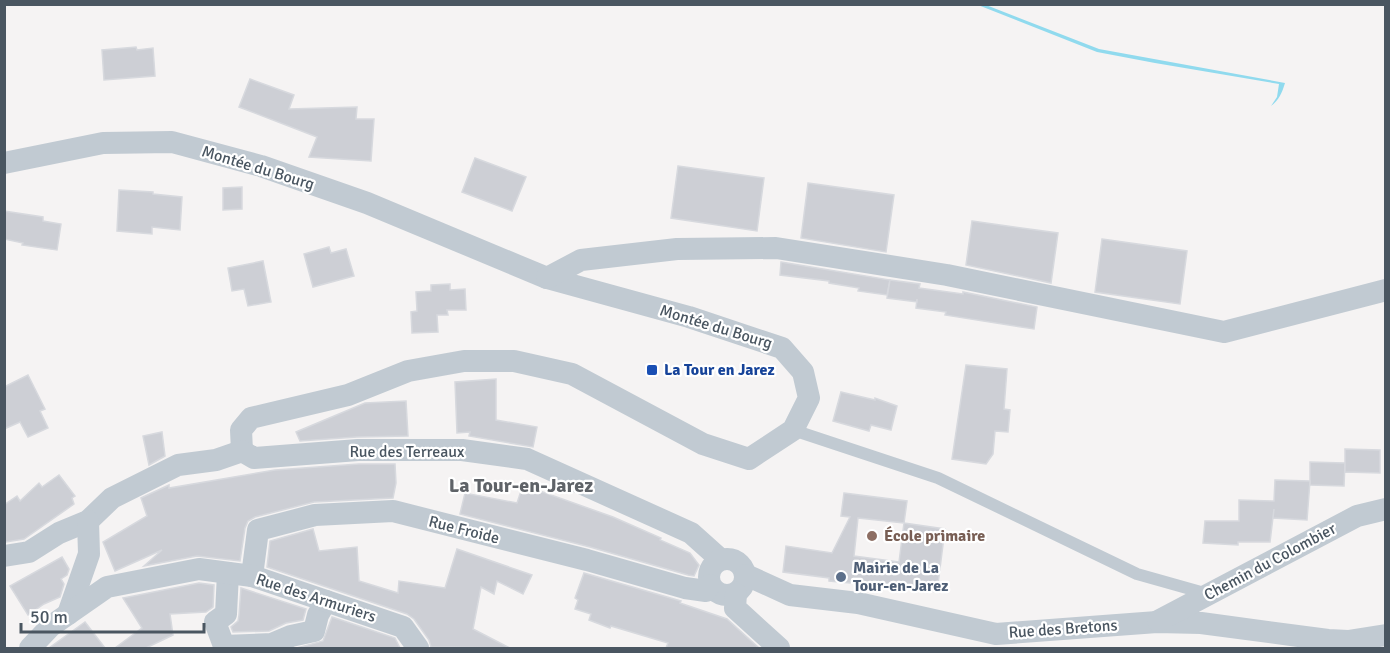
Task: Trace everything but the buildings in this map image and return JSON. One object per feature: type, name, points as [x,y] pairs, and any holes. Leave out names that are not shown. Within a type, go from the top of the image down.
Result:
[{"type":"street","name":"Montée du Bourg","points":[[4,163],[103,143],[172,142],[261,166],[367,203],[547,278],[689,317],[782,348],[803,372],[809,398],[794,430]]},
{"type":"street","points":[[547,278],[581,260],[677,249],[776,248],[947,275],[1224,332],[1386,290]]},
{"type":"street","points":[[242,451],[241,430],[251,418],[348,395],[408,371],[464,361],[514,361],[572,374],[703,444],[749,459],[794,430]]},
{"type":"street","name":"Rue des Terreaux","points":[[88,521],[112,498],[178,465],[216,460],[242,451],[254,458],[358,450],[462,450],[527,459],[691,533],[720,559]]},
{"type":"street","name":"Chemin du Colombier","points":[[1157,622],[1357,516],[1386,509]]},
{"type":"street","name":"Rue Froide","points":[[252,576],[258,530],[315,515],[393,511],[587,560],[685,588],[706,591],[710,585]]},
{"type":"street","points":[[4,556],[29,552],[58,533],[88,521],[89,554],[68,614]]},
{"type":"street","points":[[741,584],[726,596],[716,592],[710,585],[709,570],[720,559],[732,558],[741,564],[741,584],[735,608],[779,648]]},
{"type":"street","name":"Rue des Armuriers","points":[[30,648],[51,626],[107,586],[199,569],[252,576],[403,627],[418,648]]},
{"type":"street","points":[[228,573],[226,615],[215,622],[224,646],[273,646],[291,636],[314,631],[318,615],[326,601]]},
{"type":"street","name":"Rue des Bretons","points":[[741,584],[790,595],[858,603],[996,634],[1157,622],[1201,623],[1349,645],[1386,635]]},
{"type":"lane","points":[[794,430],[938,478],[1137,574],[1209,594]]},
{"type":"water","points":[[978,5],[986,5],[1099,49],[1285,83],[1280,96],[1271,106],[1277,97],[1279,84],[1097,52]]},
{"type":"place","name":"La Tour en Jarez","points":[[652,370]]},
{"type":"place","name":"École primaire","points":[[872,536]]},
{"type":"place","name":"Mairie de La Tour-en-Jarez","points":[[841,577]]},
{"type":"district","name":"La Tour-en-Jarez","points":[[521,485]]}]
